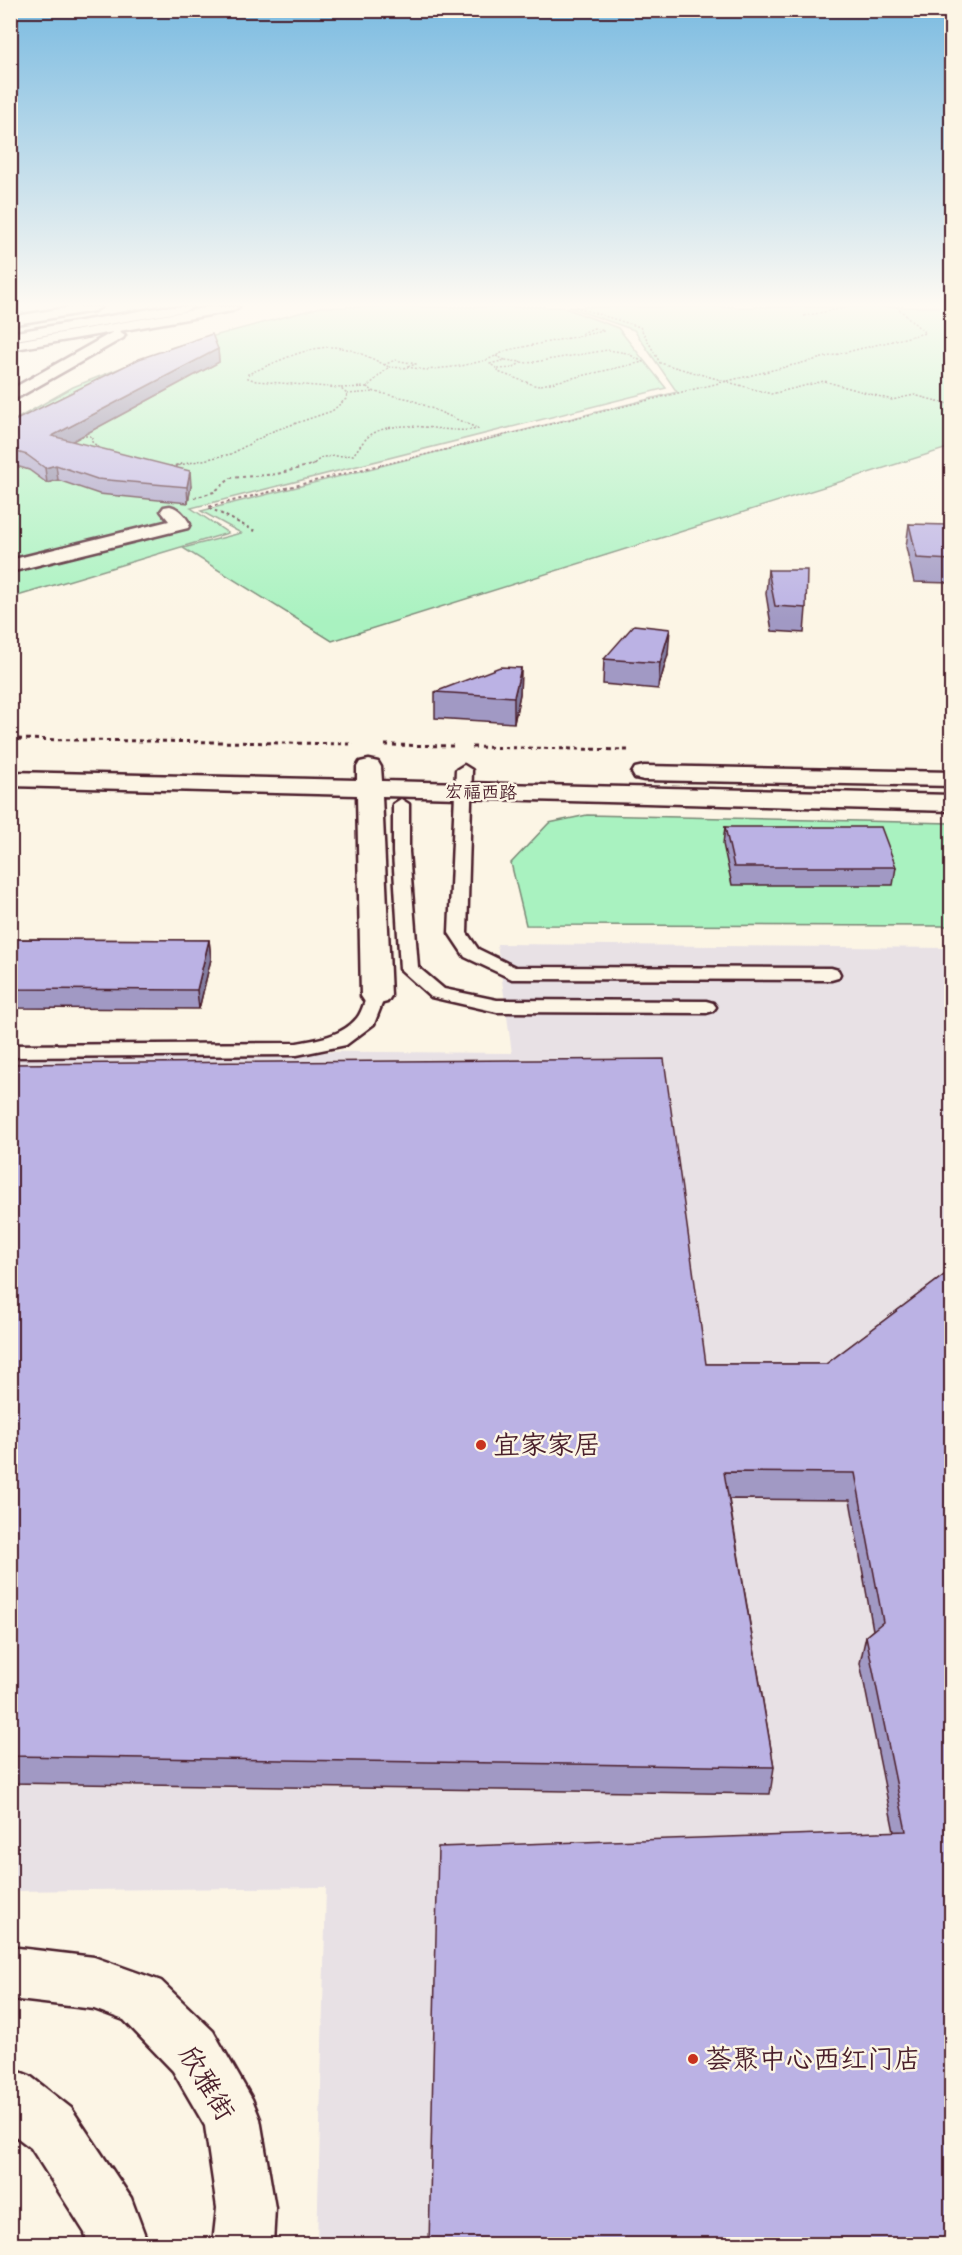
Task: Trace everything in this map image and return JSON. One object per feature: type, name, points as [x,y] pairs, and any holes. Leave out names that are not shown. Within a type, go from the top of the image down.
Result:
[{"type":"main road","points":[[10,566],[181,524],[170,511]]},
{"type":"main road","name":"宏福西路","points":[[10,758],[372,767],[463,781],[951,803]]},
{"type":"main road","points":[[372,767],[376,996]]},
{"type":"main road","name":"宏福西路","points":[[10,778],[372,767]]},
{"type":"main road","name":"宏福西路","points":[[463,781],[951,779]]},
{"type":"main road","name":"欣雅街","points":[[10,1973],[94,1983],[142,2000],[193,2051],[232,2119],[246,2208],[243,2244]]},
{"type":"main road","points":[[10,2096],[51,2128],[110,2219],[118,2244]]},
{"type":"lane","points":[[463,781],[458,933],[471,953],[512,973],[831,974]]},
{"type":"lane","points":[[401,804],[401,852],[409,969],[438,993],[497,1006],[706,1007]]},
{"type":"lane","points":[[10,1051],[297,1049],[339,1041],[366,1020],[376,996]]},
{"type":"path","points":[[166,467],[231,454],[273,432],[329,412]]},
{"type":"path","points":[[170,511],[192,498],[214,492],[231,478],[277,474],[314,465],[322,457],[353,455],[371,434],[401,427],[451,431],[478,429],[440,412]]},
{"type":"path","points":[[255,531],[208,507],[600,412]]},
{"type":"path","points":[[72,437],[92,436],[92,442],[105,452]]},
{"type":"path","points":[[10,739],[355,744]]},
{"type":"path","points":[[372,767],[641,751]]},
{"type":"shaded area","points":[[497,944],[951,948],[951,2244],[317,2244],[326,1887],[11,1891],[10,1049],[512,1053]]},
{"type":"green space","points":[[28,412],[570,412],[191,508],[228,533],[11,598],[11,422]]},
{"type":"green space","points":[[596,412],[951,412],[951,447],[332,641],[183,548],[241,533],[201,511]]},
{"type":"green space","points":[[587,815],[951,823],[951,926],[526,925],[511,863],[549,823]]},
{"type":"building","points":[[32,412],[97,412],[52,436],[190,471],[187,487],[97,479],[56,465],[45,468],[27,455],[10,450],[12,422]]},
{"type":"building","points":[[909,524],[948,525],[951,536],[951,560],[917,558]]},
{"type":"building","points":[[768,570],[807,570],[806,608],[775,606]]},
{"type":"building","points":[[634,625],[670,629],[660,663],[604,659]]},
{"type":"building","points":[[500,667],[521,668],[514,697],[435,692]]},
{"type":"building","points":[[725,827],[881,827],[896,867],[734,867]]},
{"type":"building","points":[[10,939],[209,940],[197,990],[10,989]]},
{"type":"building","name":"宜家家居","points":[[664,1059],[706,1364],[826,1364],[951,1270],[951,2244],[429,2244],[438,1847],[906,1831],[866,1636],[883,1622],[855,1473],[724,1472],[774,1767],[10,1756],[10,1064]]},
{"type":"place","name":"宜家家居","points":[[481,1445]]},
{"type":"place","name":"荟聚中心西红门店","points":[[693,2059]]}]
